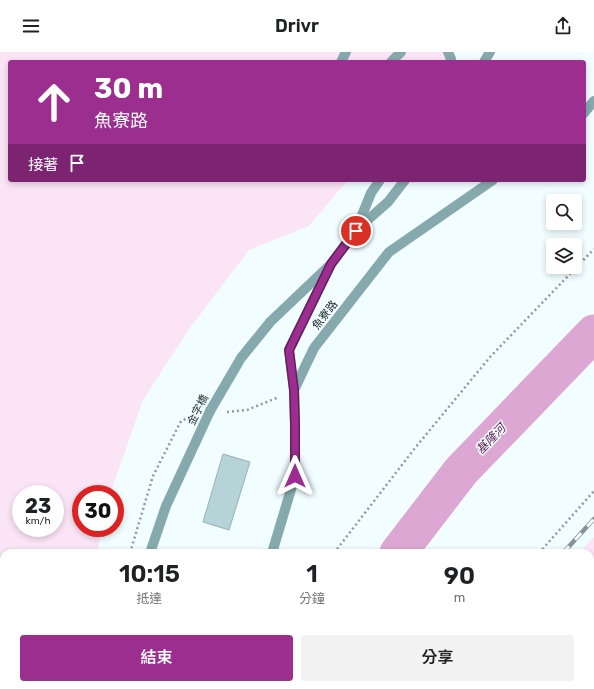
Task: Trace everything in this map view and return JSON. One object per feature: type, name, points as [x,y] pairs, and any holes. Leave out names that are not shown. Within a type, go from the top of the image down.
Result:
[{"type":"street","points":[[393,60],[401,52]]},
{"type":"street","points":[[586,111],[594,101]]},
{"type":"street","name":"魚寮路","points":[[356,231],[371,193],[379,182]]},
{"type":"street","name":"魚寮路","points":[[297,296],[331,264],[356,231],[388,202],[404,182]]},
{"type":"street","name":"魚寮路","points":[[294,390],[314,348],[389,252],[490,182]]},
{"type":"street","name":"魚寮路","points":[[294,390],[289,350],[331,264]]},
{"type":"street","name":"金字橋","points":[[151,549],[166,506],[210,411],[241,358],[271,321],[297,296]]},
{"type":"street","points":[[273,549],[295,476],[294,390]]},
{"type":"path","points":[[337,549],[415,448],[490,357],[594,249]]},
{"type":"path","points":[[543,549],[594,491]]},
{"type":"shaded area","points":[[0,52],[454,52],[451,60],[8,60],[8,182],[346,182],[309,226],[249,250],[189,329],[143,400],[113,485],[72,485],[72,537],[100,537],[98,549],[0,549]]},
{"type":"shaded area","points":[[594,537],[594,549],[583,549]]},
{"type":"building","points":[[223,454],[250,462],[229,530],[203,522]]},
{"type":"waterway","name":"基隆河","points":[[401,549],[461,471],[594,333]]},
{"type":"railway","points":[[567,549],[594,519]]},
{"type":"route","points":[[295,476],[294,390],[289,350],[331,264],[356,231]]}]
